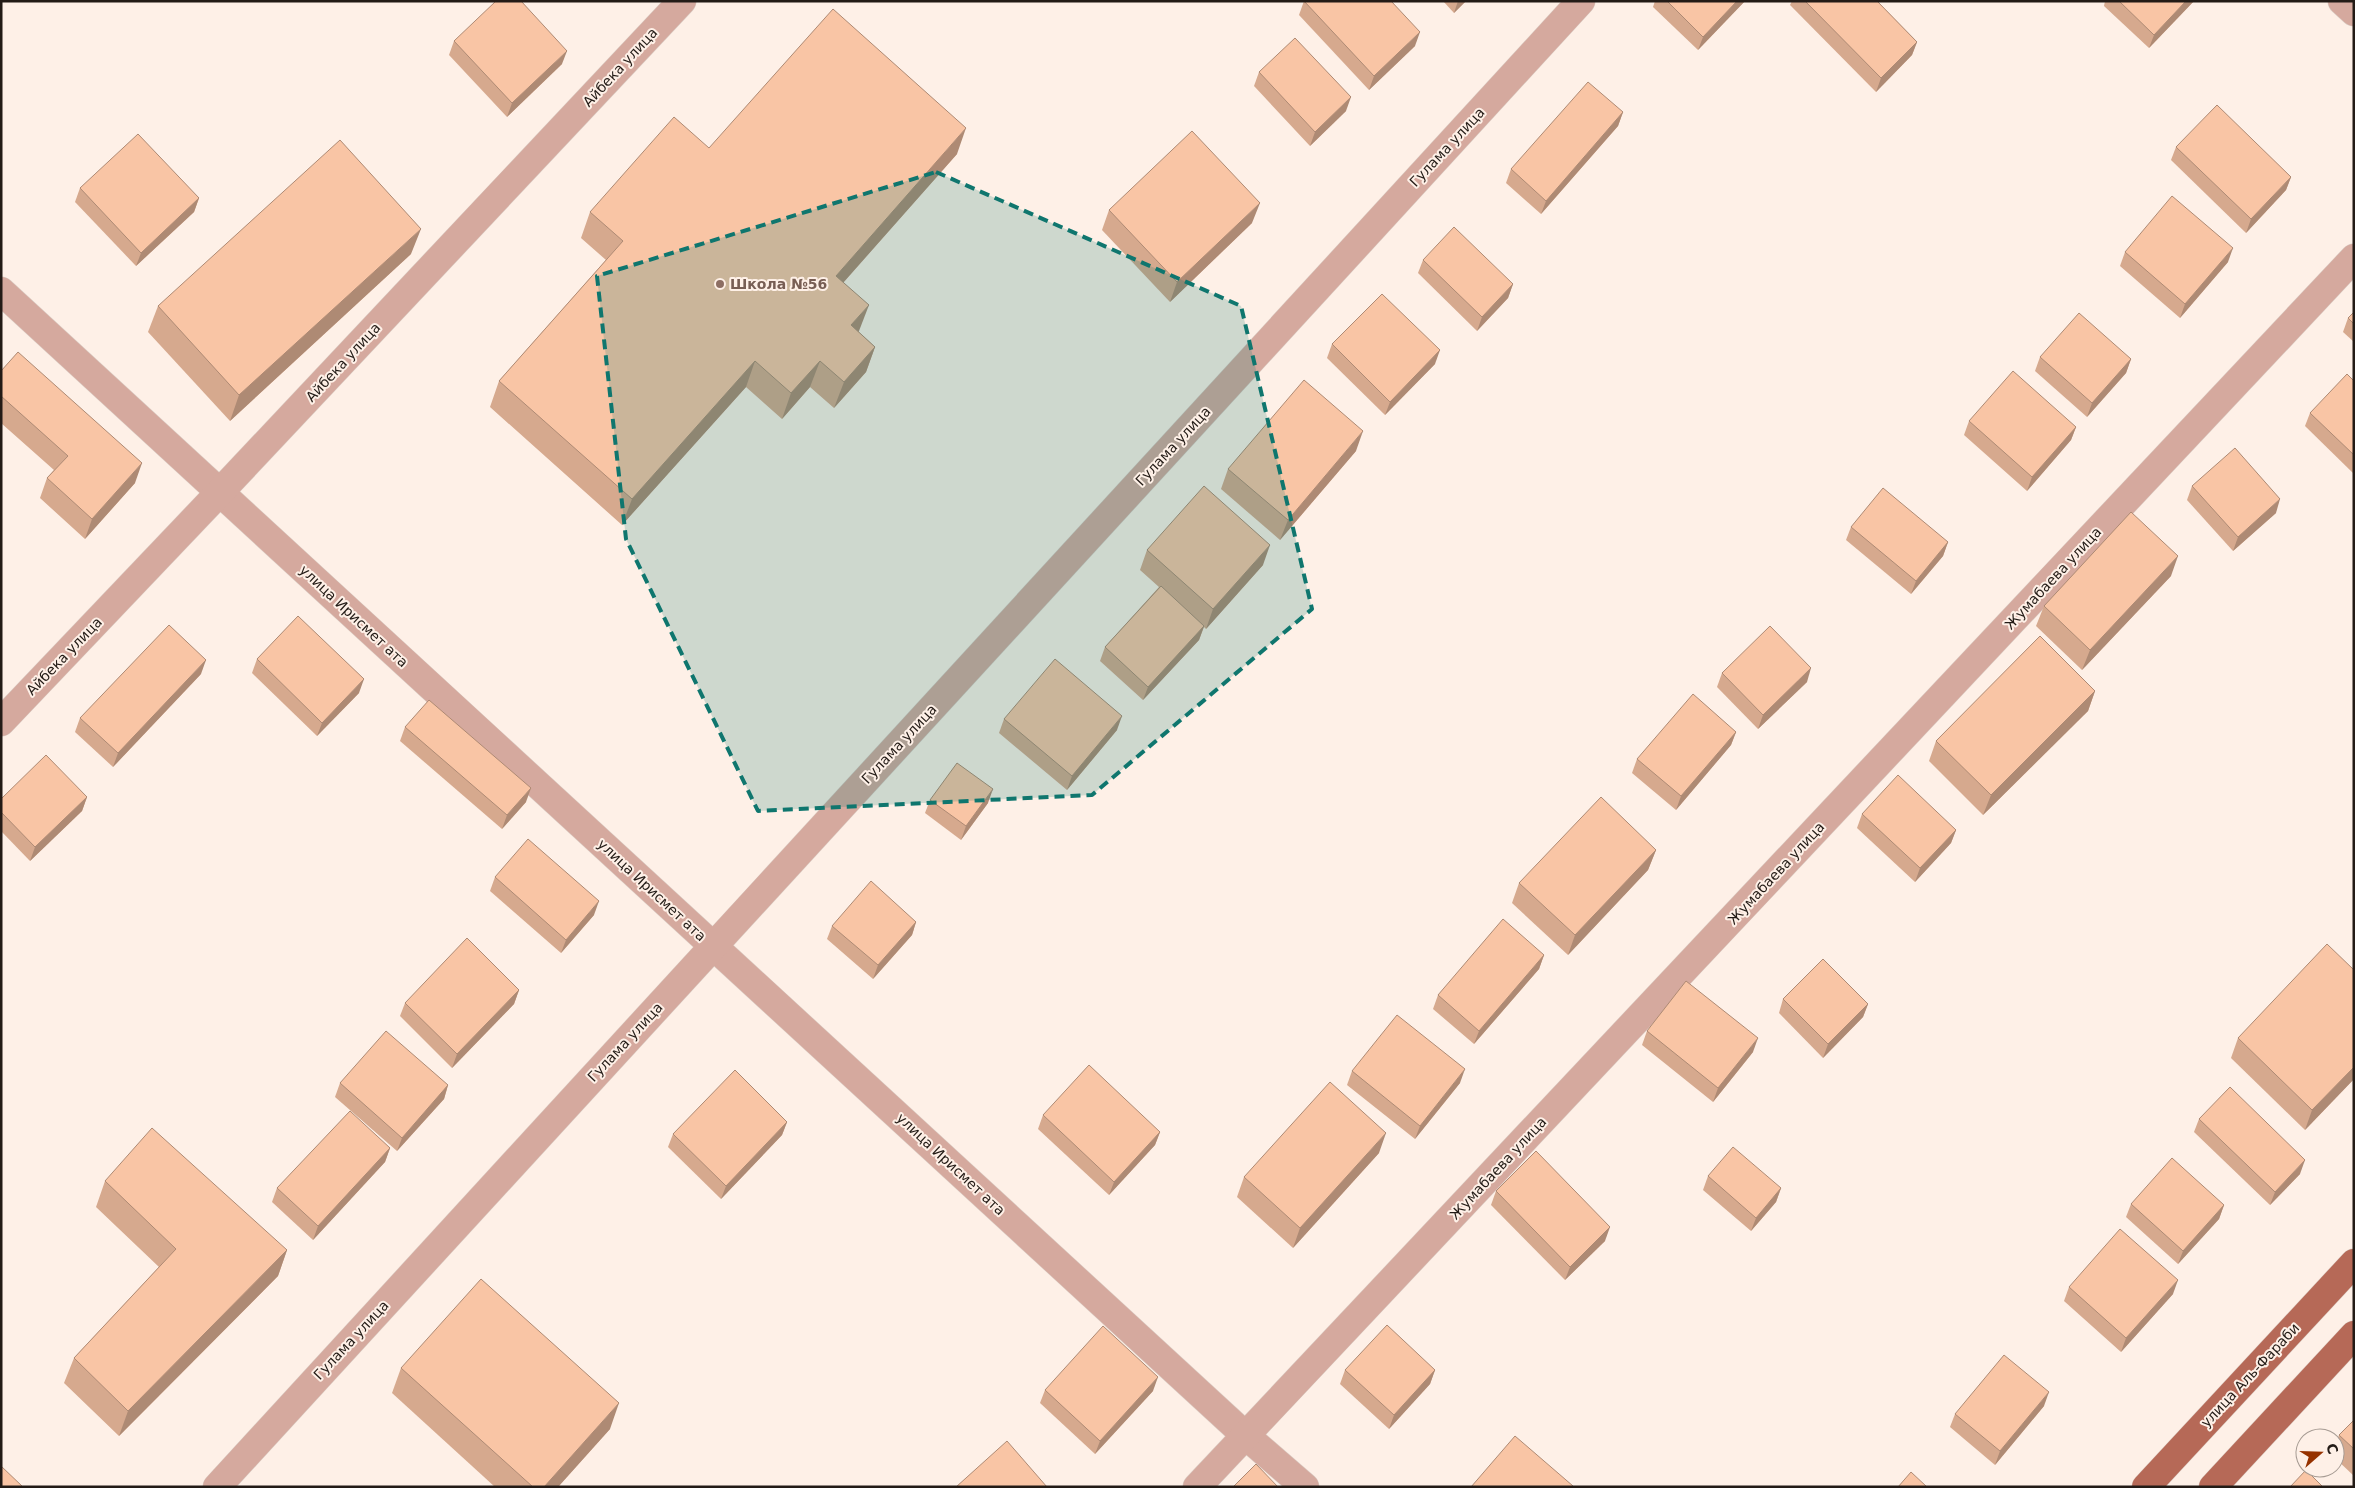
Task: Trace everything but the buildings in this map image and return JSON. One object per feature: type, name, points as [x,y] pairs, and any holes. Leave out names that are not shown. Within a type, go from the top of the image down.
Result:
[{"type":"main road","name":"улица Аль-Фараби","points":[[2146,1487],[2354,1263]]},
{"type":"main road","points":[[2212,1487],[2354,1335]]},
{"type":"street","name":"Айбека улица","points":[[1,722],[682,1]]},
{"type":"street","name":"Гулама улица","points":[[217,1487],[1581,1]]},
{"type":"street","points":[[2342,1],[2354,12]]},
{"type":"street","name":"Жумабаева улица","points":[[1197,1487],[2354,258]]},
{"type":"street","name":"улица Ирисмет ата","points":[[1,291],[1246,1436],[1305,1487]]},
{"type":"highlighted area","points":[[936,172],[1241,306],[1312,609],[1092,795],[758,811],[626,539],[597,276]]},
{"type":"place","name":"Школа №56","points":[[720,284]]}]
